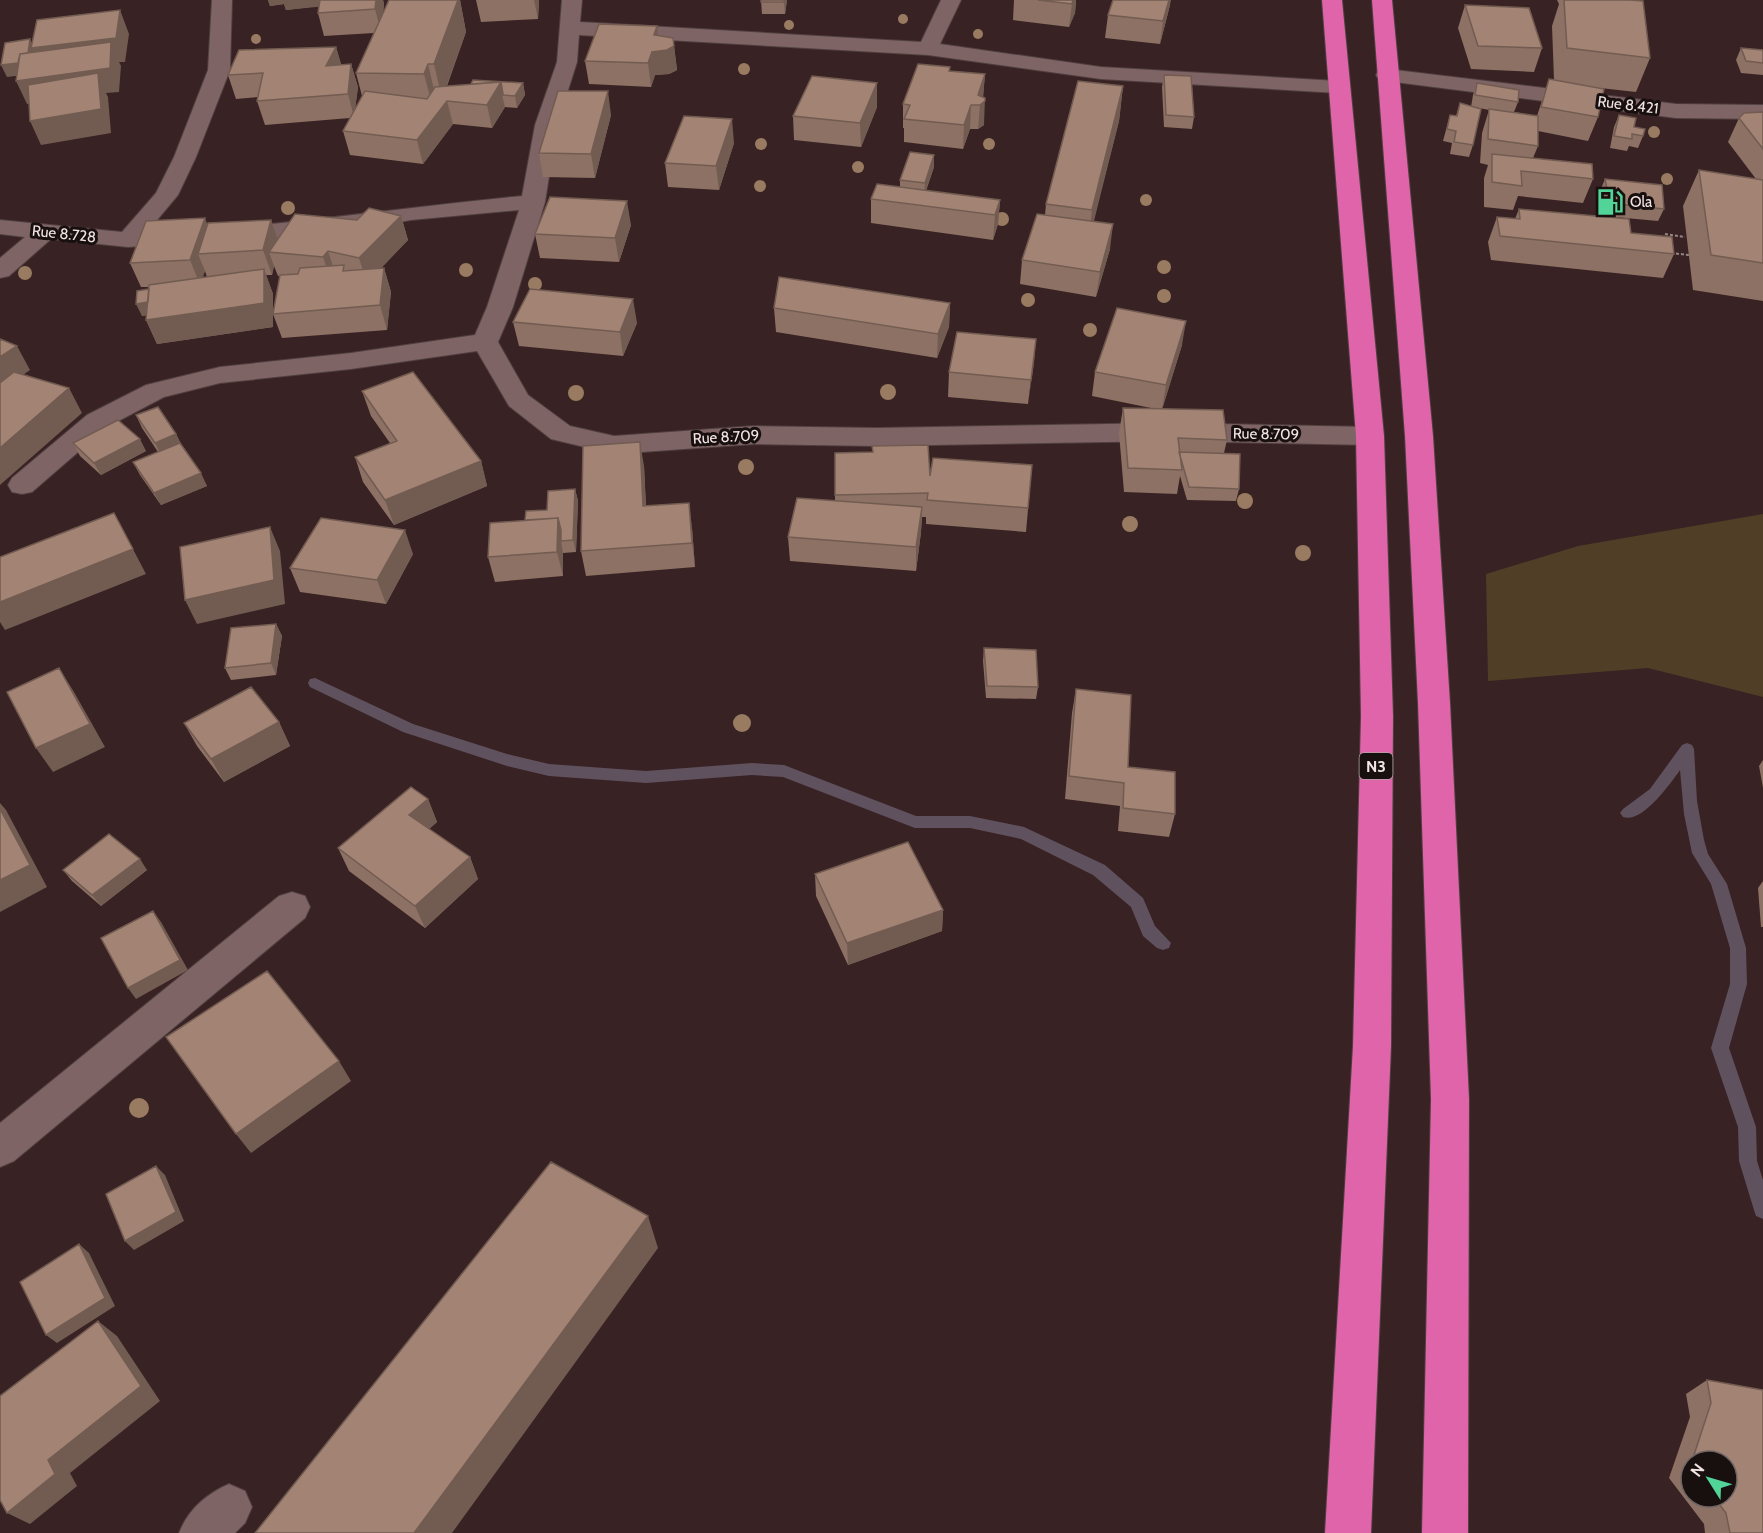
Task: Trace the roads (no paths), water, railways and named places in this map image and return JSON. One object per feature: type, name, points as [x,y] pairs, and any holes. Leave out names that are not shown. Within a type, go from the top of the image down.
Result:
[{"type":"highway","name":"N3","points":[[1332,0],[1370,436],[1377,716],[1372,1046],[1348,1533]]},
{"type":"highway","points":[[1382,0],[1419,436],[1438,796],[1450,1099],[1445,1533]]},
{"type":"street","points":[[128,240],[166,195],[185,157],[219,70],[222,0]]},
{"type":"street","points":[[22,485],[98,421],[155,391],[220,375],[351,361],[484,342],[500,307],[533,202],[546,124],[567,62],[572,28],[572,0]]},
{"type":"street","points":[[928,50],[951,0]]},
{"type":"street","points":[[572,28],[928,50],[1101,73],[1338,87]]},
{"type":"street","name":"Rue 8.421","points":[[1387,75],[1676,111],[1763,112]]},
{"type":"street","name":"Rue 8.728","points":[[0,227],[128,240],[191,238],[345,225],[411,213],[533,202]]},
{"type":"street","points":[[0,271],[45,232]]},
{"type":"street","name":"Rue 8.709","points":[[484,342],[518,400],[561,433],[615,445],[754,435],[876,436],[1168,432],[1370,436]]},
{"type":"street","points":[[0,1148],[292,907]]},
{"type":"waterway","points":[[315,683],[408,728],[507,760],[549,770],[646,777],[752,769],[784,771],[915,822],[970,822],[1024,833],[1099,870],[1137,903],[1149,931],[1163,943]]},
{"type":"waterway","points":[[1628,813],[1655,793],[1687,749],[1690,801],[1700,853],[1719,884],[1738,948],[1739,966],[1735,1003],[1720,1048],[1747,1127],[1748,1161],[1763,1210]]},
{"type":"place","name":"Ola","points":[[1610,202]]}]
